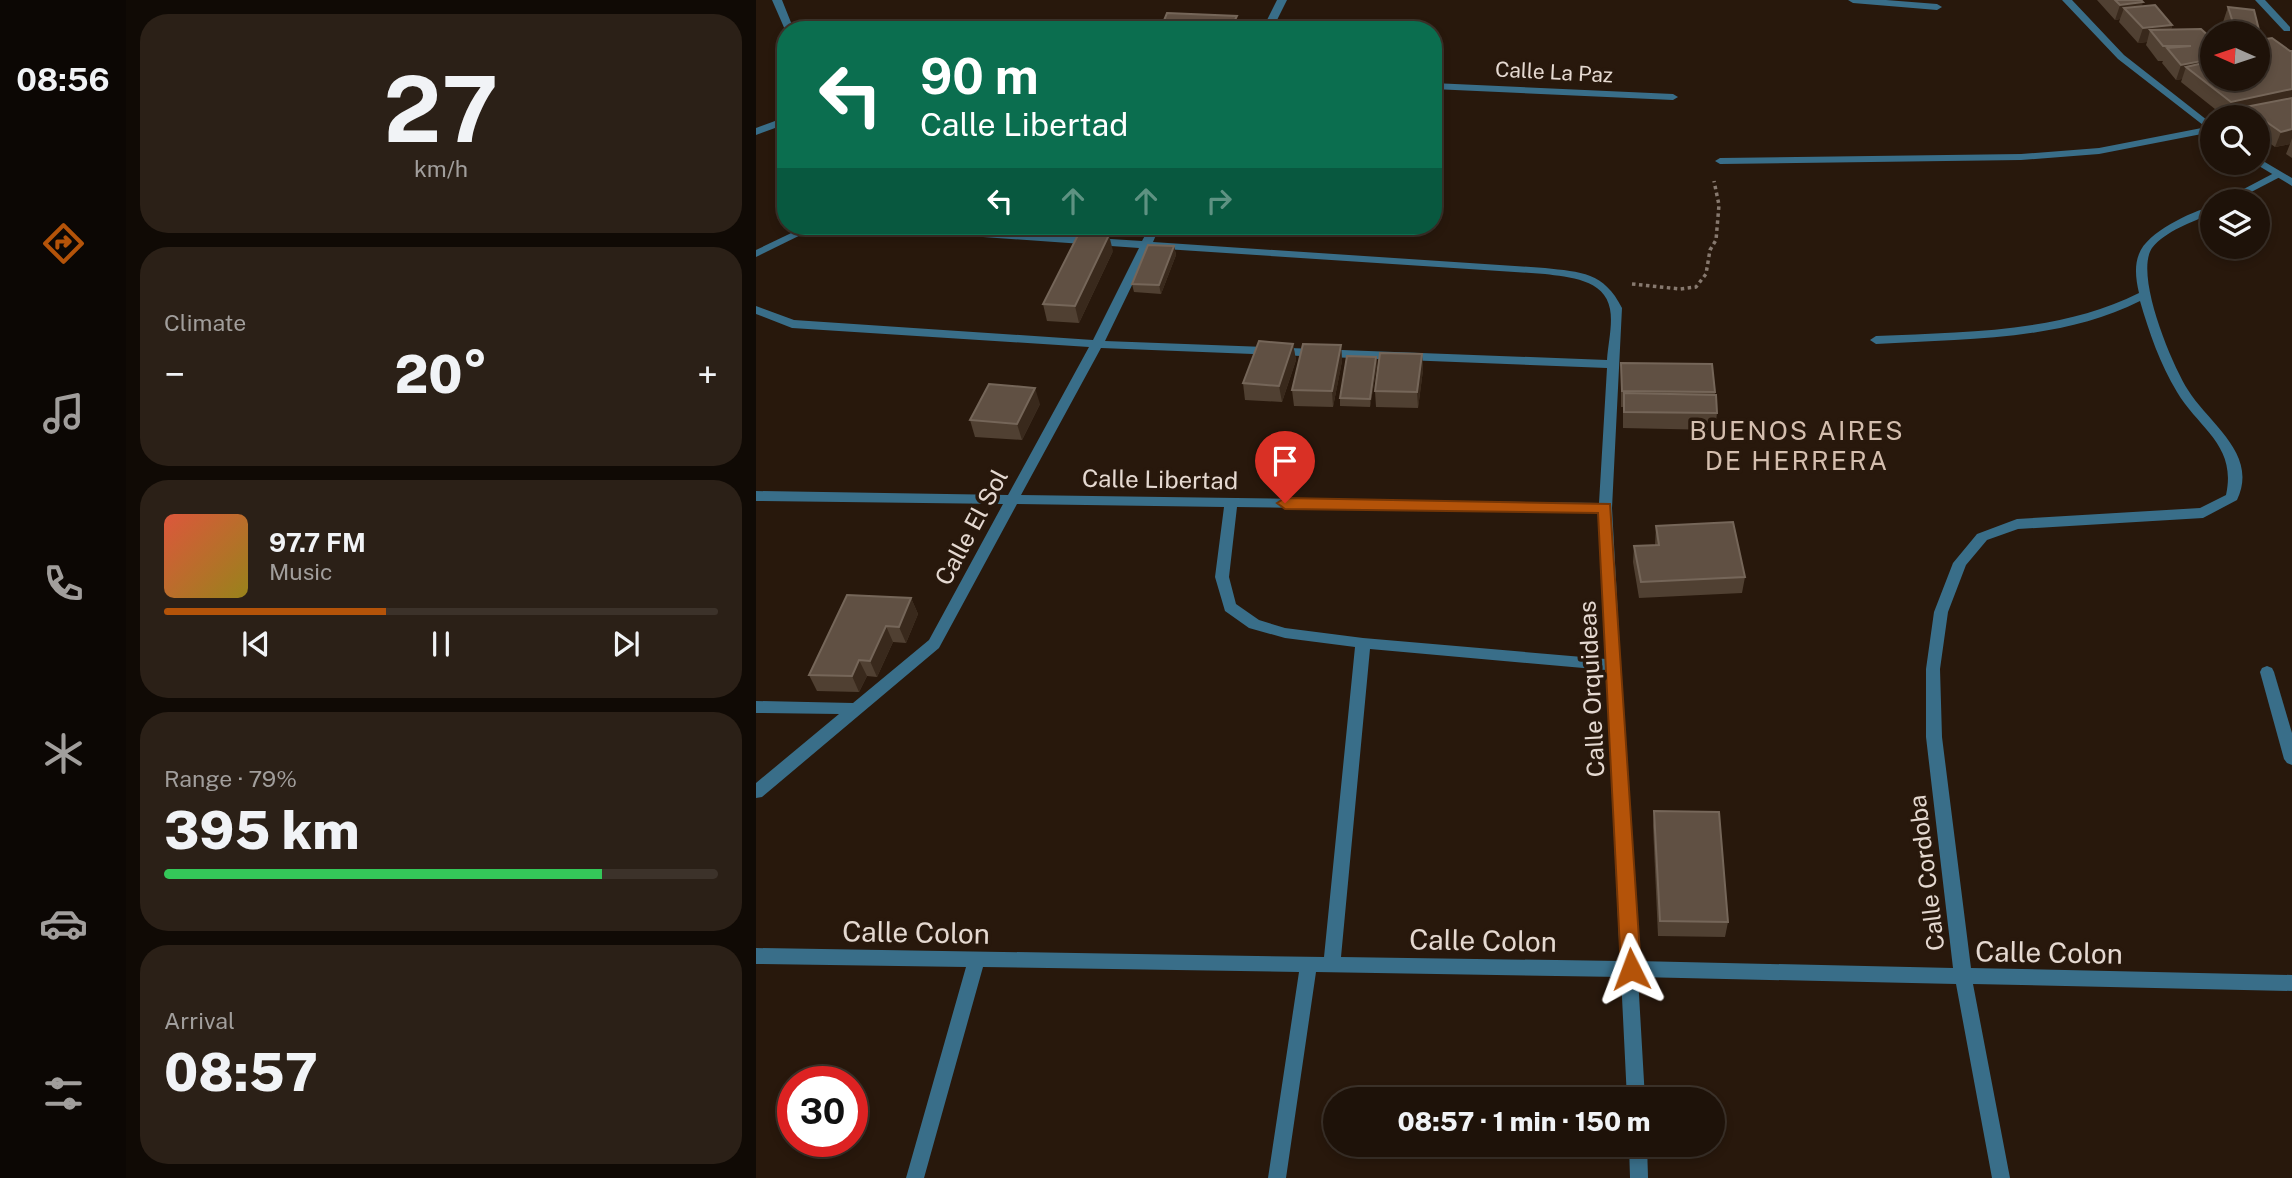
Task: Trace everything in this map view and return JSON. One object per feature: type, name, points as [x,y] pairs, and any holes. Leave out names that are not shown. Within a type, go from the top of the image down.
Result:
[{"type":"street","points":[[778,0],[786,21]]},
{"type":"street","points":[[1272,21],[1282,0]]},
{"type":"street","points":[[1853,0],[1937,7]]},
{"type":"street","points":[[2067,0],[2121,57],[2200,120]]},
{"type":"street","points":[[2260,0],[2287,29]]},
{"type":"street","name":"Calle La Paz","points":[[1442,86],[1673,97]]},
{"type":"street","points":[[756,132],[777,124]]},
{"type":"street","points":[[1720,162],[2021,157],[2098,151],[2200,131]]},
{"type":"street","points":[[2270,170],[2292,183]]},
{"type":"street","points":[[2249,189],[2276,175]]},
{"type":"street","name":"Calle Cordoba","points":[[2001,1178],[1963,976],[1934,737],[1933,683],[1941,612],[1961,563],[1982,537],[2017,524],[2203,513],[2232,497],[2238,480],[2232,458],[2220,435],[2184,394],[2160,341],[2145,294],[2140,267],[2144,250],[2154,239],[2200,215]]},
{"type":"street","points":[[756,254],[795,235]]},
{"type":"street","points":[[996,235],[1545,271],[1600,282]]},
{"type":"street","name":"Calle El Sol","points":[[756,792],[934,644],[1097,344],[1151,235]]},
{"type":"street","name":"Calle Orquideas","points":[[1600,282],[1611,295],[1616,308],[1605,508],[1636,1087]]},
{"type":"street","points":[[1876,340],[1983,333],[2049,324],[2106,313],[2126,306],[2145,294]]},
{"type":"street","points":[[756,310],[792,324],[1097,344],[1613,364]]},
{"type":"street","name":"Calle Libertad","points":[[756,496],[1605,508]]},
{"type":"street","points":[[1231,503],[1222,577],[1230,607],[1254,624],[1285,633],[1363,643],[1614,665]]},
{"type":"street","points":[[1332,964],[1363,643]]},
{"type":"street","points":[[2267,672],[2292,759]]},
{"type":"street","points":[[756,707],[858,709]]},
{"type":"street","name":"Calle Colon","points":[[756,956],[1631,969],[2292,983]]},
{"type":"street","points":[[915,1178],[977,959]]},
{"type":"street","points":[[1277,1178],[1309,964]]},
{"type":"street","points":[[1638,1157],[1639,1178]]},
{"type":"path","points":[[1600,282],[1680,289],[1696,287],[1706,274],[1710,250],[1716,240],[1718,205],[1713,174],[1720,162]]},
{"type":"building","points":[[2115,0],[2141,0],[2143,2],[2120,5]]},
{"type":"building","points":[[2155,5],[2172,25],[2143,28],[2124,8]]},
{"type":"building","points":[[2228,7],[2254,10],[2257,21],[2232,21]]},
{"type":"building","points":[[1167,13],[1237,16],[1234,21],[1164,21]]},
{"type":"building","points":[[2200,29],[2200,61],[2181,65],[2167,48],[2191,46],[2163,46],[2150,30]]},
{"type":"building","points":[[2270,38],[2292,51],[2292,89],[2231,102],[2217,91],[2270,91]]},
{"type":"building","points":[[2200,64],[2200,78],[2186,67]]},
{"type":"building","points":[[2292,98],[2292,129],[2281,132],[2270,124],[2270,105],[2255,105]]},
{"type":"building","points":[[1078,235],[1109,235],[1075,306],[1043,304]]},
{"type":"building","points":[[1148,245],[1174,246],[1159,285],[1132,284]]},
{"type":"building","points":[[1259,341],[1293,344],[1279,386],[1243,383]]},
{"type":"building","points":[[1303,344],[1341,345],[1332,391],[1292,390]]},
{"type":"building","points":[[1380,353],[1422,354],[1417,392],[1375,391]]},
{"type":"building","points":[[1347,356],[1376,357],[1370,399],[1340,398]]},
{"type":"building","points":[[1621,363],[1712,364],[1715,392],[1622,391]]},
{"type":"building","points":[[989,384],[1035,388],[1017,424],[970,420]]},
{"type":"building","points":[[1624,393],[1716,395],[1717,413],[1624,412]]},
{"type":"building","points":[[1733,522],[1745,577],[1641,582],[1634,546],[1659,545],[1656,526]]},
{"type":"building","points":[[847,595],[911,598],[899,627],[886,626],[870,661],[859,660],[852,676],[809,675]]},
{"type":"building","points":[[1654,811],[1719,812],[1728,922],[1660,921]]},
{"type":"district","name":"BUENOS AIRES DE HERRERA","points":[[1797,445]]},
{"type":"route","points":[[1285,503],[1605,508],[1631,969]]}]
